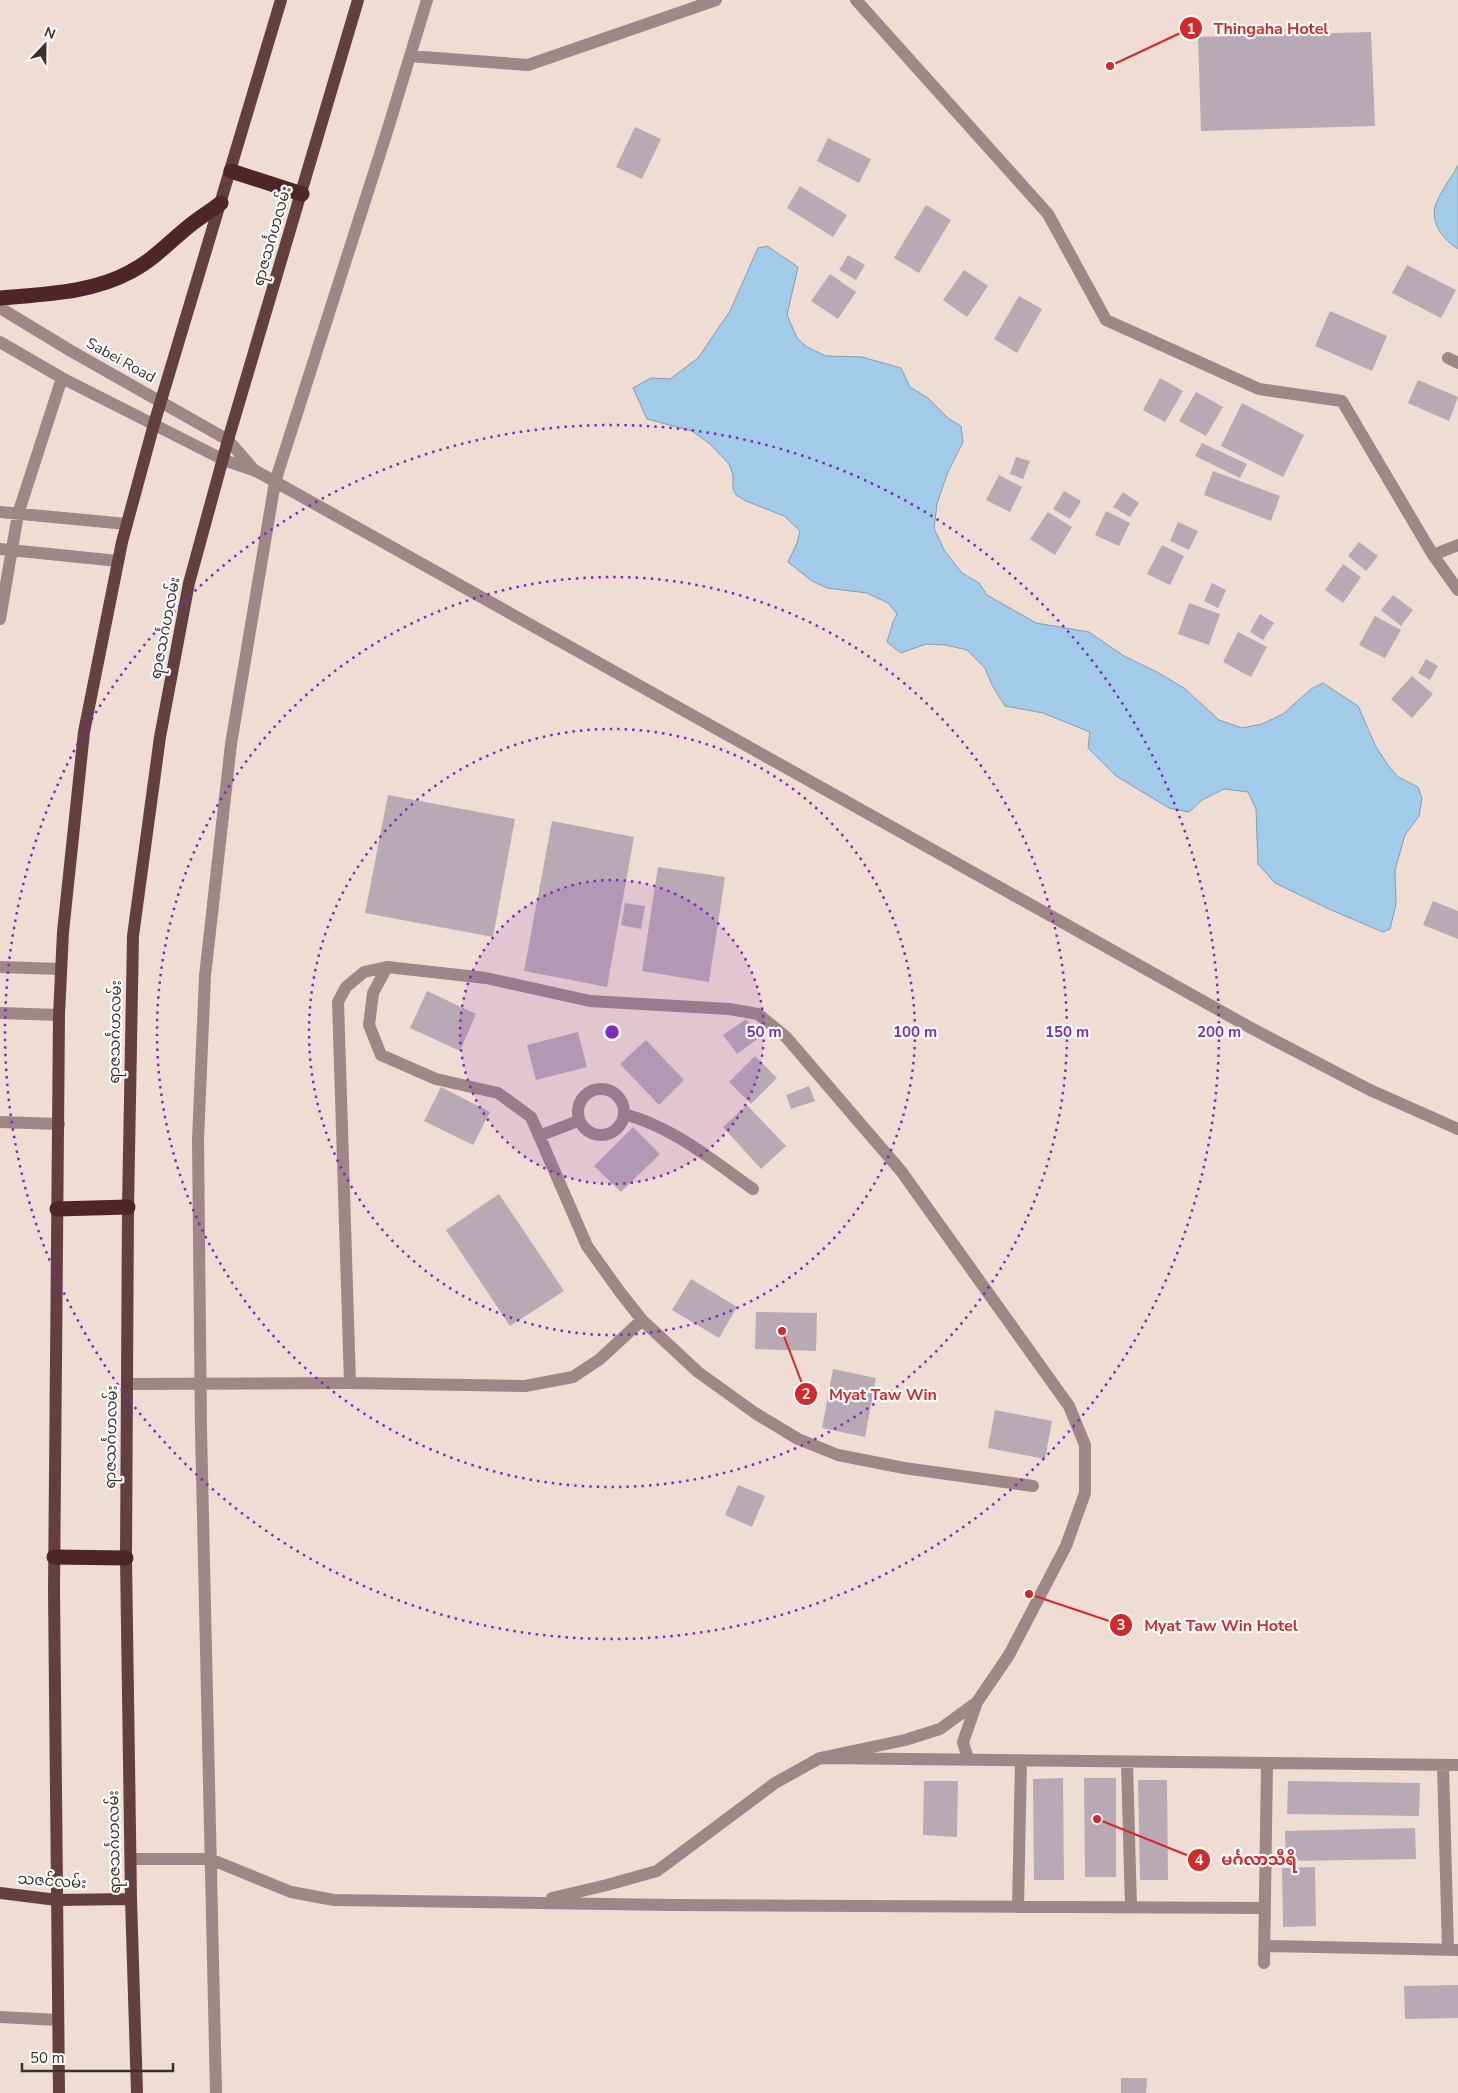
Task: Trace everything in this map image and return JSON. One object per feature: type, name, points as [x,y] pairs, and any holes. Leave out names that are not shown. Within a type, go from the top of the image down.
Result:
[{"type":"highway","points":[[231,171],[302,194]]},
{"type":"highway","points":[[0,298],[52,293],[97,285],[130,273],[156,255],[194,222],[221,203]]},
{"type":"highway","points":[[57,1209],[128,1207]]},
{"type":"highway","points":[[54,1557],[126,1558]]},
{"type":"main road","points":[[58,2093],[54,1557],[59,1015],[60,969],[84,732],[118,561],[160,401],[231,171],[281,0]]},
{"type":"main road","name":"ရာဇသင်္ဂဟလမ်း","points":[[137,2093],[131,1899],[132,1859],[126,1558],[128,1207],[133,936],[160,737],[189,583],[228,440],[358,0]]},
{"type":"main road","name":"သဇင်လမ်း","points":[[0,1893],[57,1900],[131,1899]]},
{"type":"street","points":[[216,2093],[200,1384],[198,1140],[205,976],[231,744],[275,482],[426,0]]},
{"type":"street","points":[[410,56],[528,64],[698,3],[716,0]]},
{"type":"street","points":[[856,0],[1048,214],[1106,320],[1259,389],[1342,401],[1433,555],[1458,590]]},
{"type":"street","name":"Sabei Road","points":[[0,308],[71,351],[228,440],[256,471]]},
{"type":"street","points":[[0,342],[62,378],[224,460],[256,471],[1251,1028],[1370,1090],[1458,1129]]},
{"type":"street","points":[[0,619],[5,550],[62,378]]},
{"type":"street","points":[[0,512],[127,524]]},
{"type":"street","points":[[1433,555],[1458,544]]},
{"type":"street","points":[[5,550],[118,561]]},
{"type":"street","points":[[0,967],[60,969]]},
{"type":"street","points":[[350,1383],[338,1002],[346,988],[364,972],[387,967],[486,978],[590,1001],[729,1009],[758,1014],[786,1037],[901,1171],[1069,1406],[1085,1445],[1086,1493],[1066,1546],[1009,1654],[977,1702],[963,1742],[968,1759]]},
{"type":"street","points":[[387,967],[373,993],[369,1025],[381,1055],[436,1079],[498,1093],[531,1117],[587,1246],[642,1320],[698,1372],[755,1413],[798,1439],[838,1455],[904,1468],[1033,1486]]},
{"type":"street","points":[[0,1012],[59,1015]]},
{"type":"street","points":[[598,1089],[609,1090],[621,1100],[624,1114],[623,1122],[617,1130],[604,1136],[596,1136],[586,1131],[578,1121],[577,1108],[584,1095],[598,1089]]},
{"type":"street","points":[[624,1114],[674,1134],[753,1189]]},
{"type":"street","points":[[539,1136],[578,1121]]},
{"type":"street","points":[[0,1122],[59,1124]]},
{"type":"street","points":[[128,1384],[350,1383],[525,1386],[573,1377],[600,1359],[642,1320]]},
{"type":"street","points":[[533,1902],[607,1886],[657,1871],[775,1783],[820,1758],[905,1740],[940,1729],[977,1702]]},
{"type":"street","points":[[820,1758],[1458,1765]]},
{"type":"street","points":[[1018,1907],[1021,1760]]},
{"type":"street","points":[[1127,1762],[1131,1907]]},
{"type":"street","points":[[1264,1963],[1267,1763]]},
{"type":"street","points":[[1265,1946],[1453,1949],[1443,1765]]},
{"type":"street","points":[[132,1859],[210,1859],[291,1892],[334,1900],[672,1905],[1264,1908]]},
{"type":"street","points":[[0,2017],[58,2020]]},
{"type":"water","points":[[1458,165],[1458,249],[1444,237],[1437,226],[1434,214],[1439,198]]},
{"type":"water","points":[[767,246],[798,267],[787,315],[797,338],[807,347],[826,356],[862,357],[901,368],[910,387],[928,398],[949,419],[961,426],[963,442],[942,489],[937,504],[934,528],[944,550],[962,573],[979,583],[987,595],[1036,623],[1089,632],[1124,656],[1184,688],[1219,720],[1242,728],[1262,724],[1283,714],[1311,689],[1323,683],[1358,706],[1376,747],[1388,765],[1398,777],[1418,787],[1422,798],[1419,816],[1405,835],[1395,870],[1396,904],[1390,929],[1383,932],[1275,883],[1258,864],[1256,809],[1248,792],[1224,789],[1202,800],[1189,812],[1169,808],[1116,776],[1088,748],[1090,732],[1043,713],[1005,706],[992,685],[985,668],[967,650],[946,645],[926,644],[901,653],[887,642],[897,614],[888,603],[867,593],[827,588],[812,581],[788,562],[797,543],[800,531],[784,516],[736,495],[733,489],[733,475],[729,464],[710,444],[692,431],[647,419],[633,388],[651,378],[670,379],[698,358],[730,311],[758,248]]},
{"type":"building","points":[[1371,32],[1375,126],[1201,131],[1198,37]]},
{"type":"building","points":[[635,127],[661,139],[642,179],[616,167]]},
{"type":"building","points":[[828,138],[871,159],[859,183],[817,161]]},
{"type":"building","points":[[800,186],[847,215],[833,237],[787,208]]},
{"type":"building","points":[[926,205],[951,220],[919,273],[894,258]]},
{"type":"building","points":[[848,255],[865,265],[856,280],[839,270]]},
{"type":"building","points":[[1407,265],[1456,290],[1441,318],[1392,293]]},
{"type":"building","points":[[964,270],[988,286],[967,317],[943,300]]},
{"type":"building","points":[[830,274],[856,292],[838,319],[811,301]]},
{"type":"building","points":[[1019,296],[1042,309],[1017,353],[994,339]]},
{"type":"building","points":[[1330,311],[1387,336],[1372,371],[1315,346]]},
{"type":"building","points":[[1160,378],[1183,391],[1165,422],[1143,410]]},
{"type":"building","points":[[1418,380],[1458,397],[1449,421],[1408,403]]},
{"type":"building","points":[[1196,392],[1223,407],[1206,436],[1179,421]]},
{"type":"building","points":[[1242,403],[1304,435],[1283,477],[1221,446]]},
{"type":"building","points":[[1202,443],[1247,464],[1240,478],[1195,456]]},
{"type":"building","points":[[1016,457],[1030,461],[1023,479],[1010,474]]},
{"type":"building","points":[[1213,471],[1280,496],[1271,521],[1204,495]]},
{"type":"building","points":[[999,475],[1022,487],[1010,512],[986,500]]},
{"type":"building","points":[[1064,491],[1081,501],[1070,519],[1053,509]]},
{"type":"building","points":[[1123,492],[1139,503],[1130,517],[1113,507]]},
{"type":"building","points":[[1106,511],[1130,523],[1119,546],[1095,535]]},
{"type":"building","points":[[1048,512],[1072,527],[1055,555],[1030,539]]},
{"type":"building","points":[[1178,522],[1198,531],[1189,550],[1170,541]]},
{"type":"building","points":[[1359,542],[1378,556],[1366,571],[1348,556]]},
{"type":"building","points":[[1162,545],[1184,556],[1170,585],[1147,574]]},
{"type":"building","points":[[1343,564],[1361,577],[1343,603],[1325,590]]},
{"type":"building","points":[[1212,583],[1226,590],[1218,608],[1204,601]]},
{"type":"building","points":[[1393,595],[1413,610],[1401,626],[1381,610]]},
{"type":"building","points":[[1189,603],[1220,614],[1209,645],[1178,634]]},
{"type":"building","points":[[1260,614],[1274,623],[1263,640],[1250,632]]},
{"type":"building","points":[[1375,616],[1401,630],[1385,658],[1359,645]]},
{"type":"building","points":[[1238,632],[1267,647],[1251,677],[1223,662]]},
{"type":"building","points":[[1426,659],[1438,666],[1430,680],[1418,673]]},
{"type":"building","points":[[1412,676],[1433,694],[1412,718],[1391,699]]},
{"type":"building","points":[[388,795],[515,819],[493,937],[365,913]]},
{"type":"building","points":[[552,821],[634,837],[607,987],[524,971]]},
{"type":"building","points":[[658,867],[725,877],[709,982],[642,971]]},
{"type":"building","points":[[1433,901],[1458,911],[1458,939],[1423,925]]},
{"type":"building","points":[[625,903],[645,906],[641,929],[621,925]]},
{"type":"building","points":[[427,991],[476,1014],[460,1051],[410,1028]]},
{"type":"building","points":[[746,1019],[760,1037],[737,1054],[723,1035]]},
{"type":"building","points":[[578,1032],[587,1067],[536,1080],[527,1045]]},
{"type":"building","points":[[646,1040],[684,1080],[659,1105],[620,1064]]},
{"type":"building","points":[[755,1056],[777,1078],[751,1104],[729,1082]]},
{"type":"building","points":[[809,1086],[815,1101],[791,1109],[786,1095]]},
{"type":"building","points":[[441,1087],[490,1112],[473,1145],[424,1121]]},
{"type":"building","points":[[747,1105],[786,1146],[761,1169],[723,1127]]},
{"type":"building","points":[[633,1127],[660,1154],[621,1192],[594,1166]]},
{"type":"building","points":[[499,1194],[564,1291],[510,1326],[446,1230]]},
{"type":"building","points":[[691,1279],[737,1307],[719,1338],[672,1310]]},
{"type":"building","points":[[756,1312],[817,1313],[816,1351],[755,1349]]},
{"type":"building","points":[[833,1369],[876,1378],[865,1437],[822,1428]]},
{"type":"building","points":[[995,1410],[1052,1421],[1045,1459],[988,1448]]},
{"type":"building","points":[[738,1485],[765,1496],[752,1527],[725,1515]]},
{"type":"building","points":[[1063,1778],[1064,1880],[1034,1880],[1033,1779]]},
{"type":"building","points":[[1084,1778],[1116,1778],[1116,1877],[1085,1877]]},
{"type":"building","points":[[1138,1780],[1167,1780],[1168,1880],[1140,1880]]},
{"type":"building","points":[[924,1781],[958,1781],[957,1837],[923,1835]]},
{"type":"building","points":[[1288,1781],[1420,1783],[1419,1816],[1287,1814]]},
{"type":"building","points":[[1415,1828],[1416,1859],[1286,1861],[1285,1831]]},
{"type":"building","points":[[1315,1867],[1316,1926],[1283,1927],[1282,1868]]},
{"type":"building","points":[[1458,1985],[1458,2018],[1405,2019],[1404,1986]]},
{"type":"building","points":[[1121,2078],[1147,2078],[1146,2093],[1121,2093]]},
{"type":"place","name":"Thingaha Hotel","points":[[1110,66]]},
{"type":"place","name":"Myat Taw Win","points":[[782,1331]]},
{"type":"place","name":"Myat Taw Win Hotel","points":[[1029,1594]]},
{"type":"place","name":"မင်္ဂလာသီရိ","points":[[1097,1819]]}]
